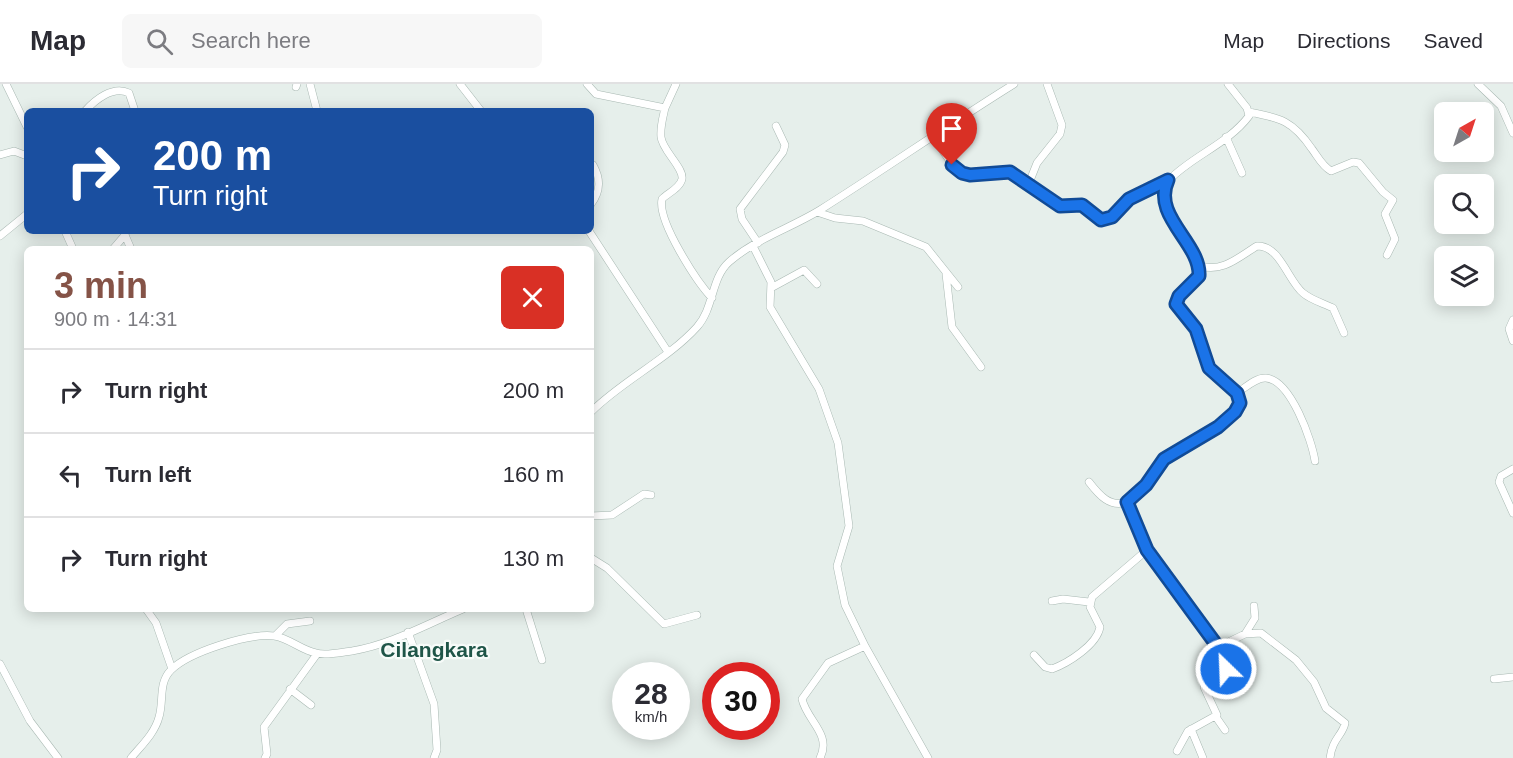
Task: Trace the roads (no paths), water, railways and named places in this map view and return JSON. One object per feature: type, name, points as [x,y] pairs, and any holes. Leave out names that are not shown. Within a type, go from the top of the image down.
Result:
[{"type":"street","points":[[3,84],[24,122]]},
{"type":"street","points":[[310,84],[316,108]]},
{"type":"street","points":[[460,84],[479,108]]},
{"type":"street","points":[[587,84],[596,94],[665,108]]},
{"type":"street","points":[[676,84],[665,108],[661,139],[670,158],[682,172],[682,178],[679,184],[662,200],[664,215],[698,280],[712,298]]},
{"type":"street","points":[[594,409],[607,396],[668,352],[698,326],[712,298],[722,270],[756,245],[817,212],[1014,84]]},
{"type":"street","points":[[1030,181],[1034,170],[1060,134],[1062,125],[1047,84]]},
{"type":"street","points":[[1228,84],[1249,112],[1288,122],[1302,134],[1323,165],[1330,171],[1353,162],[1359,163],[1393,200],[1385,214],[1395,239],[1387,255]]},
{"type":"street","points":[[1478,84],[1501,106],[1513,133]]},
{"type":"street","points":[[88,108],[98,98],[121,91],[129,93],[134,108]]},
{"type":"street","points":[[934,138],[952,165],[962,173],[980,175],[1004,171],[1030,181],[1060,206],[1082,205],[1089,208],[1096,219],[1107,220],[1129,199],[1168,180],[1226,137],[1246,119],[1249,112]]},
{"type":"street","points":[[776,126],[784,144],[783,152],[741,209],[742,219],[756,245],[771,282],[770,307],[819,388],[838,443],[849,526],[838,558],[837,574],[848,612],[928,758]]},
{"type":"street","points":[[1226,137],[1242,173]]},
{"type":"street","points":[[0,155],[14,151],[24,155]]},
{"type":"street","points":[[594,165],[599,186],[598,194],[594,200]]},
{"type":"street","points":[[1089,482],[1099,496],[1110,502],[1119,505],[1127,502],[1146,485],[1164,459],[1228,419],[1240,403],[1237,393],[1209,368],[1196,329],[1176,304],[1179,296],[1199,276],[1200,266],[1174,223],[1166,204],[1168,180]]},
{"type":"street","points":[[817,212],[835,218],[863,221],[926,247],[958,287]]},
{"type":"street","points":[[0,236],[24,216]]},
{"type":"street","points":[[115,246],[125,234]]},
{"type":"street","points":[[592,234],[668,352]]},
{"type":"street","points":[[1200,266],[1211,269],[1228,265],[1257,246],[1262,246],[1274,253],[1300,291],[1333,308],[1344,333]]},
{"type":"street","points":[[771,288],[804,270],[817,284]]},
{"type":"street","points":[[946,271],[952,327],[981,366]]},
{"type":"street","points":[[1513,321],[1509,329],[1513,341]]},
{"type":"street","points":[[1237,393],[1257,380],[1268,378],[1273,380],[1283,390],[1305,423],[1312,441],[1315,461]]},
{"type":"street","points":[[1513,469],[1501,476],[1499,482],[1513,513]]},
{"type":"street","points":[[594,516],[612,514],[644,494],[651,495]]},
{"type":"street","points":[[1127,502],[1147,550],[1218,647],[1225,670],[1209,679],[1204,687],[1217,710],[1216,717],[1226,730]]},
{"type":"street","points":[[1052,601],[1062,599],[1089,602],[1147,550]]},
{"type":"street","points":[[594,560],[607,568],[664,624],[697,615]]},
{"type":"street","points":[[1035,655],[1045,667],[1052,669],[1067,662],[1090,643],[1100,627],[1089,602]]},
{"type":"street","points":[[1245,634],[1255,618],[1254,606]]},
{"type":"street","points":[[148,612],[156,623],[172,669]]},
{"type":"street","points":[[131,758],[154,729],[159,716],[163,685],[172,669],[218,647],[245,639],[275,636],[317,654],[370,647],[456,612]]},
{"type":"street","points":[[527,612],[542,660]]},
{"type":"street","points":[[275,636],[287,624],[309,621]]},
{"type":"street","points":[[408,632],[434,704],[437,750],[434,758]]},
{"type":"street","points":[[1218,647],[1245,634],[1261,633],[1286,650],[1308,674],[1326,708],[1345,723],[1345,727],[1332,744],[1330,758]]},
{"type":"street","points":[[820,758],[825,746],[823,738],[802,699],[828,663],[865,646]]},
{"type":"street","points":[[265,758],[267,754],[264,728],[317,654]]},
{"type":"street","points":[[0,664],[30,721],[58,758]]},
{"type":"street","points":[[1494,679],[1513,677]]},
{"type":"street","points":[[290,689],[311,705]]},
{"type":"street","points":[[1178,752],[1182,738],[1191,729],[1216,717]]},
{"type":"street","points":[[1191,729],[1203,758]]},
{"type":"district","name":"Cilangkara","points":[[434,649]]}]
